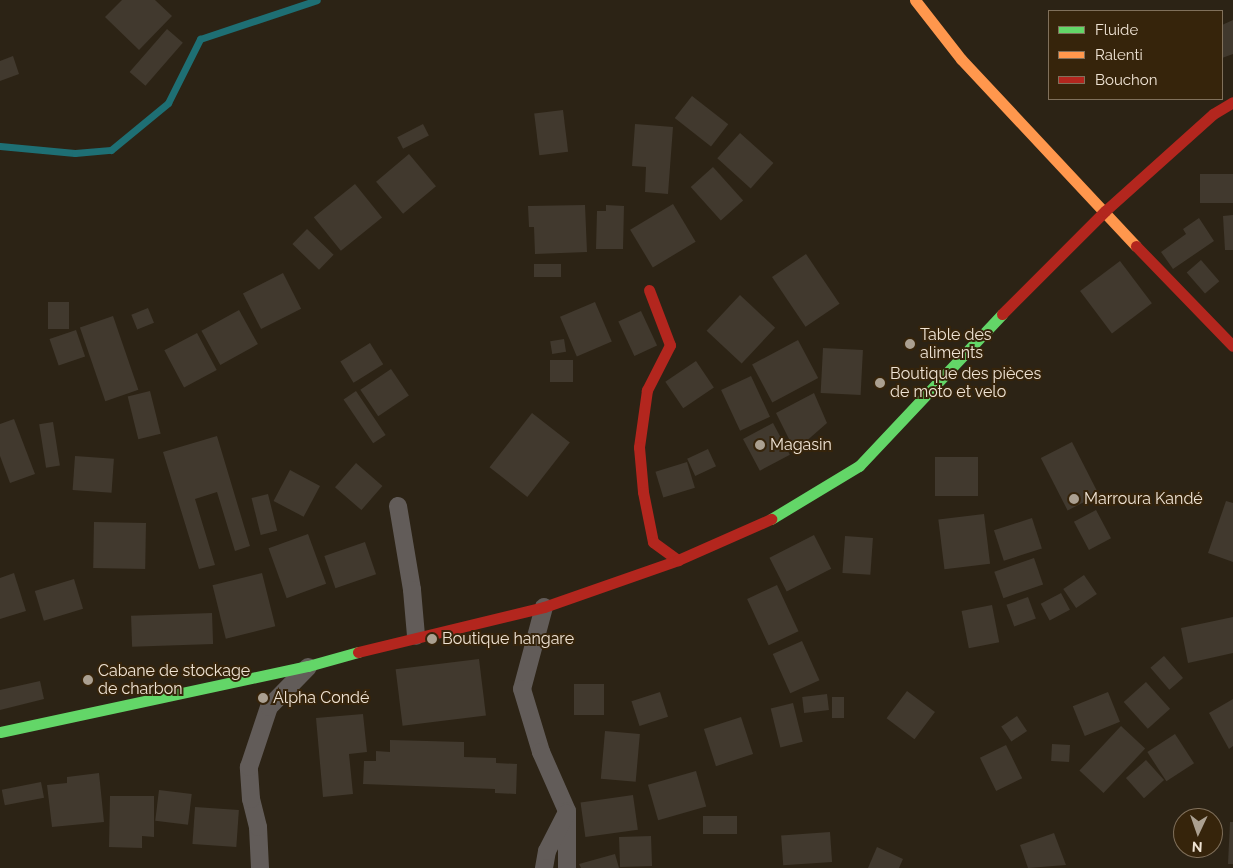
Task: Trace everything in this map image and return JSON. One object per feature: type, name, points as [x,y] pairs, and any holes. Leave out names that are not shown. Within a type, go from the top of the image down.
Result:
[{"type":"main road","points":[[915,0],[961,59],[1068,176],[1105,211],[1233,346]]},
{"type":"main road","points":[[0,732],[308,666],[416,636],[544,607],[678,560],[760,525],[814,496],[859,466],[963,354],[1105,211],[1213,114],[1233,102]]},
{"type":"main road","points":[[649,290],[670,345],[658,362],[647,390],[639,448],[642,492],[654,542],[678,560]]},
{"type":"street","points":[[1213,114],[1233,116]]},
{"type":"street","points":[[398,506],[412,590],[416,636]]},
{"type":"street","points":[[544,607],[522,689],[542,752],[567,811],[567,868]]},
{"type":"street","points":[[260,868],[258,827],[251,799],[249,767],[269,708],[308,666]]},
{"type":"street","points":[[544,868],[547,851],[567,811]]},
{"type":"building","points":[[122,0],[155,0],[172,16],[139,50],[105,17]]},
{"type":"building","points":[[1233,20],[1233,54],[1223,58],[1223,25]]},
{"type":"building","points":[[167,29],[183,43],[145,86],[130,72]]},
{"type":"building","points":[[13,56],[19,74],[0,81],[0,61]]},
{"type":"building","points":[[692,96],[728,124],[711,146],[675,118]]},
{"type":"building","points":[[563,110],[568,152],[539,155],[534,114]]},
{"type":"building","points":[[423,124],[429,136],[403,149],[397,137]]},
{"type":"building","points":[[635,124],[673,127],[668,194],[645,192],[646,167],[632,166]]},
{"type":"building","points":[[740,133],[773,163],[751,188],[717,158]]},
{"type":"building","points":[[409,154],[436,186],[403,214],[376,182]]},
{"type":"building","points":[[713,167],[743,200],[721,221],[691,187]]},
{"type":"building","points":[[1200,174],[1233,174],[1233,203],[1200,203]]},
{"type":"building","points":[[355,184],[382,217],[341,251],[314,217]]},
{"type":"building","points":[[673,204],[696,242],[653,267],[630,230]]},
{"type":"building","points":[[585,205],[587,252],[535,254],[534,227],[529,227],[528,206]]},
{"type":"building","points":[[606,205],[624,206],[623,249],[596,249],[597,211],[606,211]]},
{"type":"building","points":[[1233,215],[1233,250],[1225,250],[1223,216]]},
{"type":"building","points":[[1199,218],[1214,241],[1173,269],[1161,252],[1186,234],[1183,229]]},
{"type":"building","points":[[307,229],[334,255],[319,270],[292,244]]},
{"type":"building","points":[[806,254],[840,304],[806,327],[772,277]]},
{"type":"building","points":[[1201,260],[1219,281],[1205,294],[1187,272]]},
{"type":"building","points":[[1120,261],[1152,303],[1112,333],[1080,291]]},
{"type":"building","points":[[534,264],[561,264],[561,277],[534,277]]},
{"type":"building","points":[[283,273],[301,309],[261,329],[243,293]]},
{"type":"building","points":[[740,295],[775,328],[742,364],[707,331]]},
{"type":"building","points":[[48,302],[69,302],[69,329],[48,329]]},
{"type":"building","points":[[595,302],[612,342],[577,356],[560,317]]},
{"type":"building","points":[[148,308],[154,323],[137,330],[131,315]]},
{"type":"building","points":[[239,310],[258,344],[220,365],[201,331]]},
{"type":"building","points":[[641,311],[657,345],[634,356],[618,322]]},
{"type":"building","points":[[113,316],[138,390],[105,401],[80,327]]},
{"type":"building","points":[[76,330],[85,356],[59,366],[50,339]]},
{"type":"building","points":[[197,333],[217,370],[184,387],[164,350]]},
{"type":"building","points":[[564,339],[566,352],[552,354],[550,341]]},
{"type":"building","points":[[798,340],[818,378],[772,402],[752,364]]},
{"type":"building","points":[[370,343],[383,364],[354,383],[340,362]]},
{"type":"building","points":[[823,348],[863,350],[861,395],[821,393]]},
{"type":"building","points":[[550,360],[573,360],[573,382],[550,382]]},
{"type":"building","points":[[696,361],[714,388],[683,408],[665,382]]},
{"type":"building","points":[[391,369],[409,396],[378,416],[360,390]]},
{"type":"building","points":[[751,376],[770,417],[740,431],[721,390]]},
{"type":"building","points":[[150,391],[161,434],[138,439],[128,397]]},
{"type":"building","points":[[356,391],[386,435],[373,443],[344,399]]},
{"type":"building","points":[[814,393],[827,423],[795,451],[776,413]]},
{"type":"building","points":[[532,413],[570,443],[527,497],[490,467]]},
{"type":"building","points":[[14,419],[35,474],[10,483],[0,456],[0,424]]},
{"type":"building","points":[[53,422],[60,465],[46,468],[39,424]]},
{"type":"building","points":[[773,423],[790,455],[760,471],[743,439]]},
{"type":"building","points":[[217,436],[250,546],[235,551],[217,492],[195,499],[215,565],[199,569],[163,452]]},
{"type":"building","points":[[1072,442],[1099,495],[1068,510],[1041,458]]},
{"type":"building","points":[[708,449],[716,466],[695,476],[687,459]]},
{"type":"building","points":[[75,456],[114,459],[112,493],[73,490]]},
{"type":"building","points":[[935,457],[978,457],[978,496],[935,496]]},
{"type":"building","points":[[687,462],[695,488],[663,497],[655,472]]},
{"type":"building","points":[[356,463],[382,486],[361,510],[335,487]]},
{"type":"building","points":[[290,470],[320,486],[304,517],[274,501]]},
{"type":"building","points":[[268,494],[277,531],[261,535],[252,498]]},
{"type":"building","points":[[1226,501],[1233,503],[1233,562],[1208,553]]},
{"type":"building","points":[[1096,510],[1111,538],[1089,550],[1074,522]]},
{"type":"building","points":[[984,514],[990,564],[944,569],[938,520]]},
{"type":"building","points":[[1032,518],[1042,548],[1004,561],[994,530]]},
{"type":"building","points":[[94,522],[146,523],[145,569],[93,568]]},
{"type":"building","points":[[308,534],[326,584],[287,598],[269,548]]},
{"type":"building","points":[[814,535],[831,569],[787,592],[769,558]]},
{"type":"building","points":[[845,536],[873,538],[870,575],[842,573]]},
{"type":"building","points":[[365,542],[376,574],[335,588],[324,556]]},
{"type":"building","points":[[1034,558],[1043,584],[1003,598],[994,572]]},
{"type":"building","points":[[14,573],[26,611],[0,619],[0,578]]},
{"type":"building","points":[[262,573],[275,626],[226,639],[213,585]]},
{"type":"building","points":[[1084,575],[1097,594],[1076,608],[1063,589]]},
{"type":"building","points":[[74,579],[83,609],[44,621],[35,591]]},
{"type":"building","points":[[777,585],[799,631],[769,645],[747,599]]},
{"type":"building","points":[[1061,593],[1070,610],[1050,621],[1041,604]]},
{"type":"building","points":[[1028,597],[1036,619],[1014,626],[1006,605]]},
{"type":"building","points":[[992,605],[999,642],[969,648],[962,611]]},
{"type":"building","points":[[212,613],[213,644],[132,647],[131,616]]},
{"type":"building","points":[[1233,617],[1233,653],[1188,663],[1181,628]]},
{"type":"building","points":[[802,641],[819,680],[790,693],[773,654]]},
{"type":"building","points":[[1164,656],[1183,678],[1169,690],[1150,668]]},
{"type":"building","points":[[479,659],[486,716],[403,726],[396,669]]},
{"type":"building","points":[[40,681],[44,699],[0,710],[0,690]]},
{"type":"building","points":[[1146,682],[1170,709],[1148,729],[1124,702]]},
{"type":"building","points":[[574,684],[604,684],[604,715],[574,715]]},
{"type":"building","points":[[907,691],[935,712],[914,739],[887,718]]},
{"type":"building","points":[[660,692],[668,717],[640,726],[631,701]]},
{"type":"building","points":[[1108,692],[1120,722],[1085,736],[1073,706]]},
{"type":"building","points":[[827,694],[829,710],[804,713],[802,697]]},
{"type":"building","points":[[832,697],[844,697],[844,718],[832,718]]},
{"type":"building","points":[[1233,699],[1233,746],[1229,749],[1209,713]]},
{"type":"building","points":[[793,703],[803,742],[780,747],[771,709]]},
{"type":"building","points":[[363,714],[367,752],[349,754],[353,794],[323,797],[316,718]]},
{"type":"building","points":[[1017,716],[1027,731],[1011,742],[1001,727]]},
{"type":"building","points":[[741,717],[753,754],[716,766],[704,729]]},
{"type":"building","points":[[1121,726],[1145,749],[1104,793],[1079,771]]},
{"type":"building","points":[[605,731],[640,734],[636,782],[601,779]]},
{"type":"building","points":[[1175,734],[1194,763],[1166,781],[1147,752]]},
{"type":"building","points":[[390,740],[464,742],[464,757],[496,758],[496,763],[517,764],[516,794],[495,793],[495,789],[363,784],[364,761],[376,761],[376,751],[390,752]]},
{"type":"building","points":[[1052,744],[1070,745],[1069,762],[1051,761]]},
{"type":"building","points":[[1006,745],[1022,778],[996,791],[980,758]]},
{"type":"building","points":[[1146,760],[1164,780],[1144,798],[1126,778]]},
{"type":"building","points":[[696,771],[706,807],[658,820],[648,785]]},
{"type":"building","points":[[99,773],[104,822],[52,827],[47,785],[67,783],[67,777]]},
{"type":"building","points":[[41,782],[44,798],[5,805],[2,790]]},
{"type":"building","points":[[159,790],[192,794],[188,825],[155,821]]},
{"type":"building","points":[[633,795],[638,830],[585,837],[581,802]]},
{"type":"building","points":[[110,796],[154,796],[154,837],[142,836],[142,848],[109,847]]},
{"type":"building","points":[[195,807],[239,810],[236,847],[192,844]]},
{"type":"building","points":[[703,816],[737,816],[737,834],[703,834]]},
{"type":"building","points":[[1230,822],[1233,822],[1233,864],[1228,864]]},
{"type":"building","points":[[830,832],[832,862],[783,865],[781,835]]},
{"type":"building","points":[[1054,833],[1066,865],[1028,868],[1020,845]]},
{"type":"building","points":[[651,836],[652,866],[620,867],[619,837]]},
{"type":"building","points":[[877,847],[903,859],[899,868],[868,868]]},
{"type":"building","points":[[615,854],[619,868],[581,868],[579,864]]},
{"type":"waterway","points":[[0,146],[75,153],[111,150],[168,103],[200,39],[317,0]]},
{"type":"traffic: fast","points":[[771,519],[859,466],[1002,314]]},
{"type":"traffic: fast","points":[[0,732],[308,666],[358,652]]},
{"type":"traffic: slow","points":[[915,0],[961,59],[1136,246]]},
{"type":"traffic: jam","points":[[1002,314],[1105,211],[1213,114],[1233,102]]},
{"type":"traffic: jam","points":[[1136,246],[1233,346]]},
{"type":"traffic: jam","points":[[649,290],[670,345],[647,390],[639,447],[643,492],[653,542],[678,560]]},
{"type":"traffic: jam","points":[[358,652],[544,607],[678,560],[771,519]]},
{"type":"place","name":"Table des aliments","points":[[910,344]]},
{"type":"place","name":"Boutique des pièces de moto et velo","points":[[880,383]]},
{"type":"place","name":"Magasin","points":[[760,445]]},
{"type":"place","name":"Marroura Kandé","points":[[1074,499]]},
{"type":"place","name":"Boutique hangare","points":[[432,639]]},
{"type":"place","name":"Cabane de stockage de charbon","points":[[88,680]]},
{"type":"place","name":"Alpha Condé","points":[[263,698]]}]
